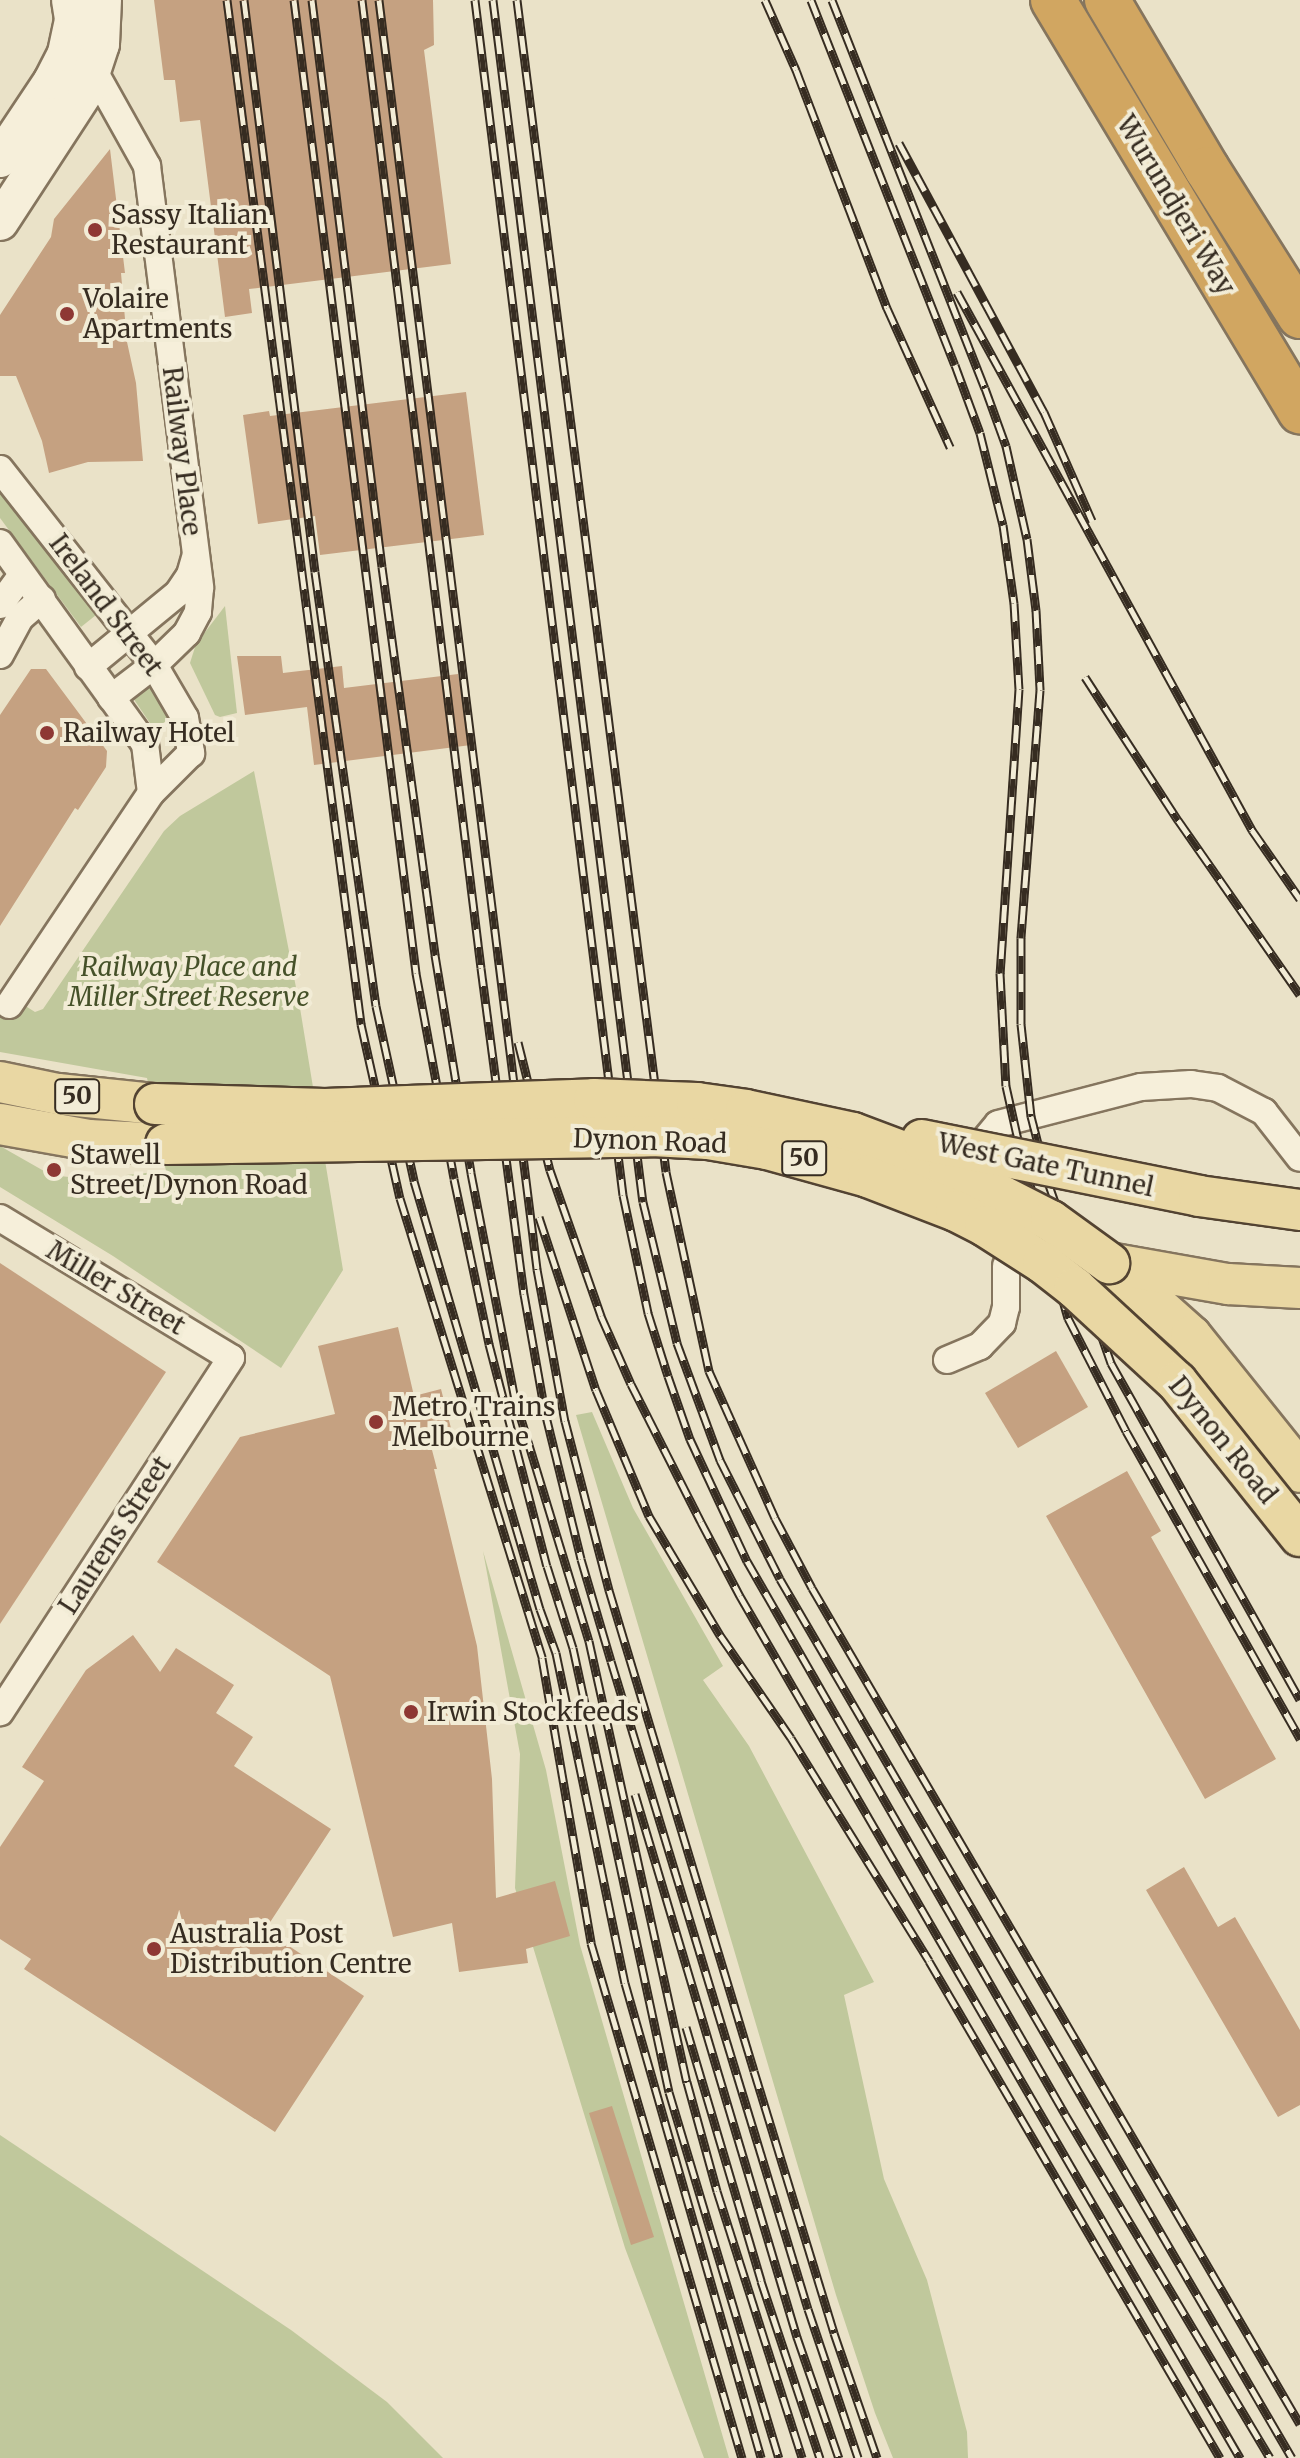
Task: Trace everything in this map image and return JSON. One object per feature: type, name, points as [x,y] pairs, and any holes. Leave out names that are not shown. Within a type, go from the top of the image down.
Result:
[{"type":"highway","name":"Wurundjeri Way","points":[[1053,0],[1300,411]]},
{"type":"highway","name":"Wurundjeri Way","points":[[1107,0],[1207,169],[1300,316]]},
{"type":"main road","name":"Dynon Road","points":[[0,1082],[58,1094],[155,1104],[325,1109],[594,1099],[697,1103],[792,1118],[877,1140],[985,1184],[1051,1221],[1109,1263],[1198,1344],[1300,1472]]},
{"type":"main road","name":"West Gate Tunnel","points":[[792,1118],[1025,1159],[1199,1196],[1300,1210]]},
{"type":"main road","name":"Dynon Road","points":[[0,1124],[89,1140],[166,1144],[652,1136],[708,1139],[843,1168],[956,1211],[1043,1263],[1133,1338],[1177,1382],[1300,1536]]},
{"type":"main road","points":[[956,1211],[1109,1263],[1213,1282],[1300,1288]]},
{"type":"street","points":[[0,222],[79,102],[94,71],[103,30],[81,1]]},
{"type":"street","points":[[0,159],[60,66],[81,1]]},
{"type":"street","name":"Railway Place","points":[[94,71],[147,166],[200,588],[198,612],[187,633],[154,665],[111,698]]},
{"type":"street","name":"Ireland Street","points":[[0,469],[131,633],[185,718],[191,753],[151,793]]},
{"type":"street","name":"Ireland Street","points":[[0,543],[145,744],[151,793]]},
{"type":"street","name":"Railway Place","points":[[88,667],[178,593],[190,575],[195,557]]},
{"type":"street","points":[[0,605],[22,575]]},
{"type":"street","points":[[0,655],[20,618],[42,599]]},
{"type":"street","points":[[9,1005],[151,793]]},
{"type":"street","points":[[983,1142],[998,1124],[1141,1087],[1191,1084],[1218,1088],[1264,1112],[1300,1158]]},
{"type":"street","name":"Miller Street","points":[[0,1218],[231,1358]]},
{"type":"street","points":[[947,1360],[980,1346],[1002,1323],[1006,1266]]},
{"type":"street","name":"Laurens Street","points":[[0,1712],[231,1358]]},
{"type":"green space","points":[[0,485],[101,611],[81,627],[0,518]]},
{"type":"green space","points":[[225,606],[237,713],[220,717],[215,715],[190,663],[196,644]]},
{"type":"green space","points":[[154,680],[174,716],[154,729],[133,698]]},
{"type":"green space","name":"Railway Place and Miller Street Reserve","points":[[254,771],[300,1008],[343,1270],[281,1368],[113,1256],[0,1187],[0,1146],[51,1175],[123,1183],[126,1175],[166,1171],[147,1078],[0,1052],[0,990],[35,1012],[43,1009],[164,831],[180,816]]},
{"type":"green space","points":[[592,1412],[633,1508],[723,1666],[703,1680],[749,1746],[874,1982],[844,1995],[884,2179],[927,2280],[967,2432],[968,2458],[893,2458],[875,2413],[836,2295],[576,1415]]},
{"type":"green space","points":[[483,1551],[546,1770],[580,1945],[729,2458],[704,2458],[625,2248],[515,1888],[520,1754]]},
{"type":"green space","points":[[0,2135],[291,2330],[387,2402],[443,2458],[0,2458]]},
{"type":"building","points":[[154,0],[433,0],[434,45],[424,50],[451,264],[249,289],[252,313],[225,317],[200,120],[180,122],[175,80],[164,80]]},
{"type":"building","name":"Volaire Apartments","points":[[110,149],[125,273],[121,273],[127,342],[136,383],[143,461],[88,462],[49,473],[42,441],[16,376],[0,376],[0,315],[51,237],[54,219]]},
{"type":"building","points":[[466,392],[484,535],[320,555],[315,516],[258,524],[243,415],[269,411],[270,416]]},
{"type":"building","points":[[237,656],[281,656],[283,673],[342,666],[344,688],[458,674],[471,745],[314,765],[307,707],[245,715]]},
{"type":"building","name":"Railway Hotel","points":[[31,669],[46,669],[107,751],[106,767],[78,810],[75,808],[0,926],[0,715]]},
{"type":"building","points":[[0,1263],[166,1372],[0,1624]]},
{"type":"building","points":[[398,1327],[414,1396],[441,1389],[455,1444],[432,1450],[477,1646],[492,1779],[496,1898],[555,1881],[570,1936],[526,1949],[528,1963],[459,1972],[452,1923],[393,1937],[330,1676],[157,1562],[240,1437],[335,1414],[318,1346]]},
{"type":"building","points":[[1056,1351],[1088,1407],[1018,1448],[985,1393]]},
{"type":"building","points":[[1127,1471],[1161,1531],[1151,1537],[1276,1759],[1205,1799],[1046,1516]]},
{"type":"building","points":[[133,1635],[160,1672],[176,1648],[234,1685],[216,1713],[253,1737],[234,1766],[331,1829],[265,1930],[364,1996],[275,2132],[24,1969],[31,1959],[0,1939],[0,1847],[44,1781],[22,1767],[86,1670]]},
{"type":"building","points":[[1184,1867],[1218,1927],[1235,1917],[1300,2030],[1300,2105],[1278,2117],[1146,1890]]},
{"type":"building","points":[[612,2106],[654,2237],[631,2245],[589,2113]]},
{"type":"railway","points":[[227,0],[361,1024],[400,1198],[542,1658],[591,1943],[742,2458]]},
{"type":"railway","points":[[244,0],[315,572],[376,1006],[414,1181],[540,1609],[556,1653],[625,1983],[761,2458]]},
{"type":"railway","points":[[294,0],[416,973],[454,1179],[489,1344],[547,1566],[573,1648],[669,2092],[779,2458]]},
{"type":"railway","points":[[312,0],[382,567],[435,955],[471,1173],[515,1399],[589,1641],[687,2082],[717,2191],[802,2458]]},
{"type":"railway","points":[[362,0],[481,968],[524,1294],[545,1412],[581,1559],[611,1661],[808,2309],[858,2458]]},
{"type":"railway","points":[[379,0],[537,1269],[565,1421],[609,1590],[834,2333],[877,2458]]},
{"type":"railway","points":[[475,0],[623,1195],[648,1313],[668,1376],[690,1439],[747,1561],[1065,2114],[1270,2458]]},
{"type":"railway","points":[[493,0],[643,1202],[677,1343],[720,1460],[780,1579],[1292,2458]]},
{"type":"railway","points":[[517,0],[666,1172],[709,1371],[775,1518],[812,1588],[1300,2424]]},
{"type":"railway","points":[[765,0],[796,70],[887,308],[950,447]]},
{"type":"railway","points":[[811,0],[980,433],[1003,525],[1014,603],[1019,689],[1000,973],[1006,1086],[1021,1153],[1068,1318],[1126,1431],[1300,1739]]},
{"type":"railway","points":[[832,0],[1006,446],[1027,539],[1036,610],[1040,690],[1021,938],[1021,1024],[1031,1116],[1048,1182],[1111,1363],[1300,1700]]},
{"type":"railway","points":[[899,143],[1044,412],[1092,521]]},
{"type":"railway","points":[[957,292],[1252,830],[1300,899]]},
{"type":"railway","points":[[1085,677],[1178,820],[1300,995]]},
{"type":"railway","points":[[518,1042],[550,1170],[601,1316],[631,1384],[701,1522],[740,1596],[1240,2458]]},
{"type":"railway","points":[[539,1217],[596,1390],[649,1516],[720,1635],[791,1738],[929,1961],[1220,2458]]},
{"type":"railway","points":[[635,1794],[797,2337],[839,2458]]},
{"type":"railway","points":[[686,2027],[761,2281],[820,2458]]},
{"type":"place","name":"Sassy Italian Restaurant","points":[[95,230]]},
{"type":"place","name":"Volaire Apartments","points":[[67,314]]},
{"type":"place","name":"Railway Hotel","points":[[47,733]]},
{"type":"place","name":"Stawell Street/Dynon Road","points":[[54,1170]]},
{"type":"place","name":"Metro Trains Melbourne","points":[[376,1422]]},
{"type":"place","name":"Irwin Stockfeeds","points":[[411,1712]]},
{"type":"place","name":"Australia Post Distribution Centre","points":[[154,1949]]}]
